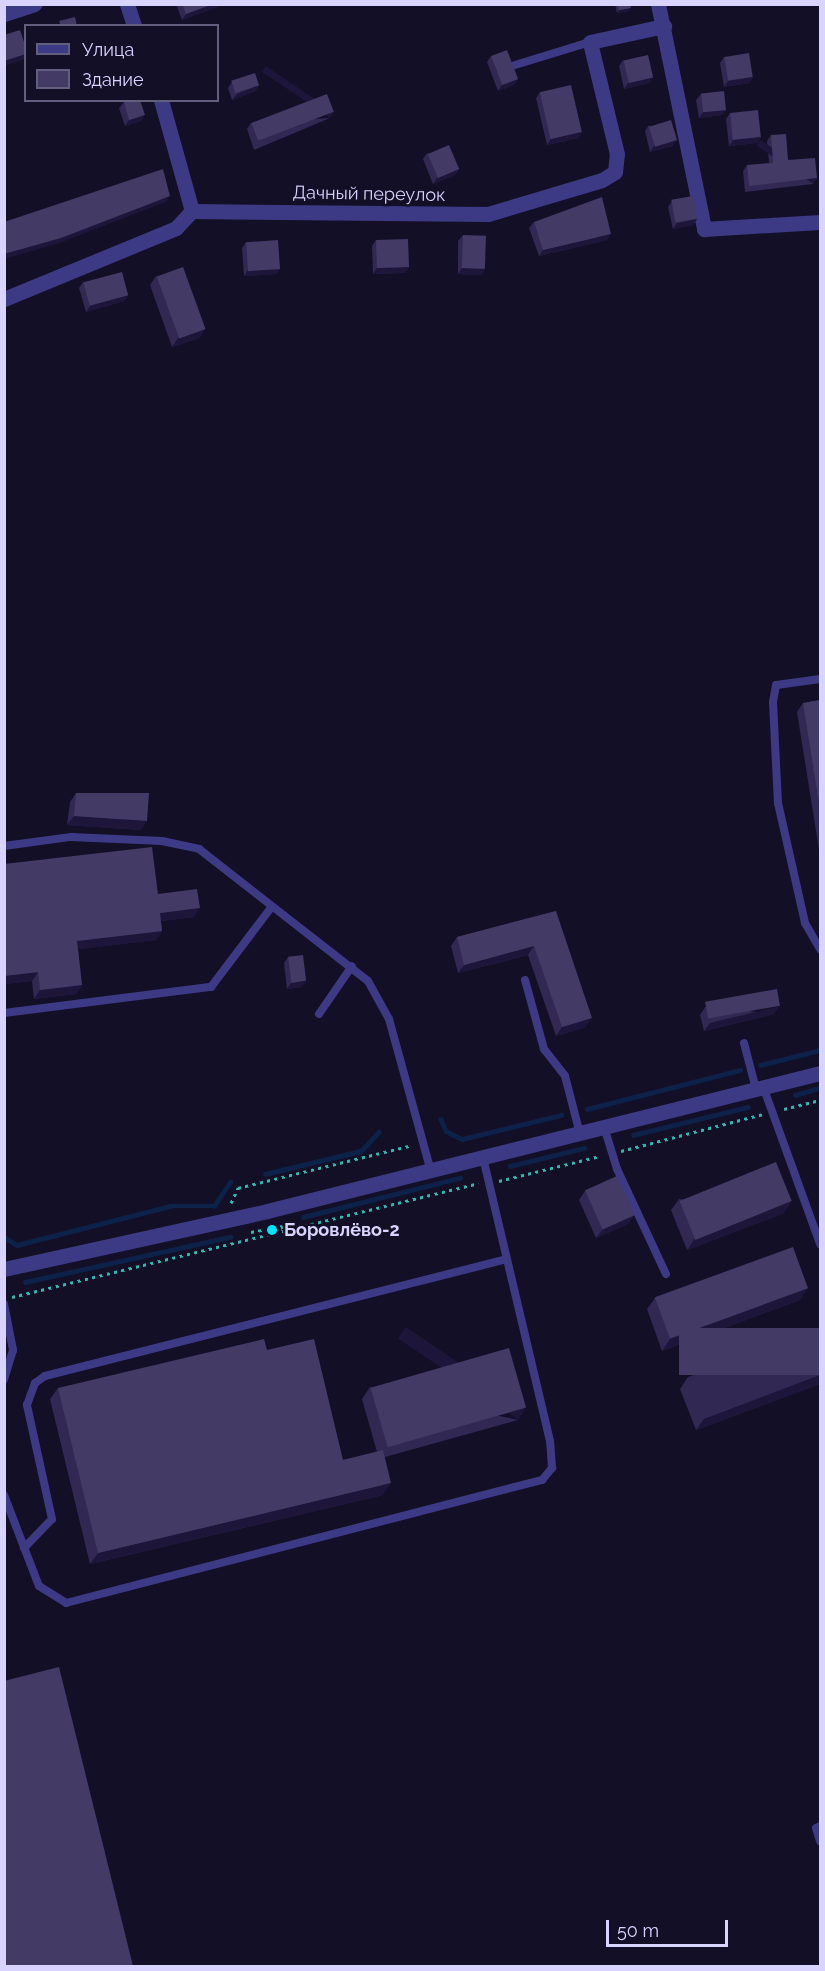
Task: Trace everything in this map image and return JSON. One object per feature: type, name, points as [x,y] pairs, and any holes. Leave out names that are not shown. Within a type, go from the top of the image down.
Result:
[{"type":"street","points":[[4,14],[34,4]]},
{"type":"street","points":[[127,4],[133,24]]},
{"type":"street","points":[[658,4],[704,229],[820,222]]},
{"type":"street","points":[[590,42],[664,26]]},
{"type":"street","name":"Дачный переулок","points":[[192,211],[488,214],[602,180],[615,172],[617,154],[590,42]]},
{"type":"street","points":[[4,299],[176,228],[192,211],[162,102]]},
{"type":"street","points":[[4,1269],[605,1130],[820,1073]]},
{"type":"lane","points":[[515,65],[590,42]]},
{"type":"lane","points":[[820,679],[776,685],[773,702],[778,803],[805,923],[820,949]]},
{"type":"lane","points":[[4,846],[71,837],[162,841],[199,849],[270,909],[352,966],[368,981],[389,1019],[431,1171]]},
{"type":"lane","points":[[4,1013],[212,987],[270,909]]},
{"type":"lane","points":[[319,1014],[352,966]]},
{"type":"lane","points":[[525,980],[544,1049],[565,1076],[580,1136]]},
{"type":"lane","points":[[744,1043],[820,1244]]},
{"type":"lane","points":[[605,1130],[612,1153],[666,1274]]},
{"type":"lane","points":[[4,1495],[24,1548],[45,1594],[66,1603],[84,1601],[542,1480],[552,1468],[550,1441],[483,1158]]},
{"type":"lane","points":[[24,1548],[52,1519],[27,1405],[35,1383],[45,1376],[506,1259]]},
{"type":"lane","points":[[4,1304],[14,1350],[4,1380]]},
{"type":"lane","points":[[820,1826],[816,1828],[820,1841]]},
{"type":"path","points":[[4,1299],[264,1238],[488,1180],[612,1153],[820,1100]]},
{"type":"path","points":[[223,1210],[238,1188],[424,1143]]},
{"type":"path","points":[[262,1230],[264,1238]]},
{"type":"building","points":[[182,4],[213,4],[186,14]]},
{"type":"building","points":[[618,4],[630,4],[631,8],[619,10]]},
{"type":"building","points":[[75,17],[77,24],[60,24],[59,21]]},
{"type":"building","points":[[20,30],[24,42],[24,55],[4,61],[4,35]]},
{"type":"building","points":[[507,50],[518,79],[502,85],[491,56]]},
{"type":"building","points":[[749,53],[753,77],[728,81],[724,57]]},
{"type":"building","points":[[648,55],[653,77],[629,83],[624,61]]},
{"type":"building","points":[[255,73],[259,85],[235,93],[231,81]]},
{"type":"building","points":[[571,85],[582,132],[551,139],[540,92]]},
{"type":"building","points":[[724,91],[726,110],[703,112],[701,93]]},
{"type":"building","points":[[327,94],[334,112],[258,141],[251,123]]},
{"type":"building","points":[[124,102],[141,102],[145,115],[129,120]]},
{"type":"building","points":[[758,110],[761,137],[733,140],[730,113]]},
{"type":"building","points":[[671,120],[677,140],[655,147],[649,127]]},
{"type":"building","points":[[786,134],[788,160],[815,158],[817,178],[749,186],[747,165],[773,163],[771,135]]},
{"type":"building","points":[[449,145],[459,169],[438,178],[428,154]]},
{"type":"building","points":[[163,169],[170,196],[61,238],[4,254],[4,222]]},
{"type":"building","points":[[693,196],[697,219],[675,222],[671,200]]},
{"type":"building","points":[[602,197],[611,234],[543,250],[534,222]]},
{"type":"building","points":[[463,235],[486,236],[485,269],[462,268]]},
{"type":"building","points":[[408,239],[409,267],[377,268],[376,240]]},
{"type":"building","points":[[278,240],[280,269],[248,271],[246,242]]},
{"type":"building","points":[[183,267],[206,329],[179,339],[157,277]]},
{"type":"building","points":[[122,272],[128,295],[90,306],[83,282]]},
{"type":"building","points":[[820,700],[820,809],[803,703]]},
{"type":"building","points":[[76,793],[149,793],[147,821],[74,816]]},
{"type":"building","points":[[152,847],[158,894],[197,889],[200,908],[160,913],[162,931],[77,941],[82,985],[40,990],[38,972],[4,976],[4,864]]},
{"type":"building","points":[[556,911],[592,1018],[562,1027],[534,946],[464,965],[457,937]]},
{"type":"building","points":[[303,955],[306,981],[291,983],[288,957]]},
{"type":"building","points":[[777,989],[780,1006],[708,1018],[705,1002]]},
{"type":"building","points":[[776,1162],[792,1201],[695,1240],[680,1201]]},
{"type":"building","points":[[617,1176],[634,1215],[603,1230],[585,1190]]},
{"type":"building","points":[[793,1247],[808,1288],[670,1339],[655,1297]]},
{"type":"building","points":[[679,1328],[820,1328],[820,1375],[679,1375]]},
{"type":"building","points":[[264,1339],[267,1350],[314,1339],[343,1460],[383,1450],[391,1483],[98,1553],[58,1388]]},
{"type":"building","points":[[509,1348],[526,1408],[388,1447],[371,1388]]},
{"type":"building","points":[[59,1667],[133,1966],[4,1966],[4,1681]]},
{"type":"waterway","points":[[760,1065],[820,1050]]},
{"type":"waterway","points":[[587,1109],[740,1070]]},
{"type":"waterway","points":[[795,1095],[820,1088]]},
{"type":"waterway","points":[[633,1135],[748,1107]]},
{"type":"waterway","points":[[441,1119],[446,1131],[462,1139],[561,1115]]},
{"type":"waterway","points":[[265,1174],[361,1151],[379,1132]]},
{"type":"waterway","points":[[510,1166],[584,1148]]},
{"type":"waterway","points":[[303,1217],[460,1178]]},
{"type":"waterway","points":[[4,1237],[17,1245],[170,1206],[214,1206],[230,1182]]},
{"type":"waterway","points":[[25,1282],[230,1237]]},
{"type":"place","name":"Боровлёво-2","points":[[272,1230]]}]
